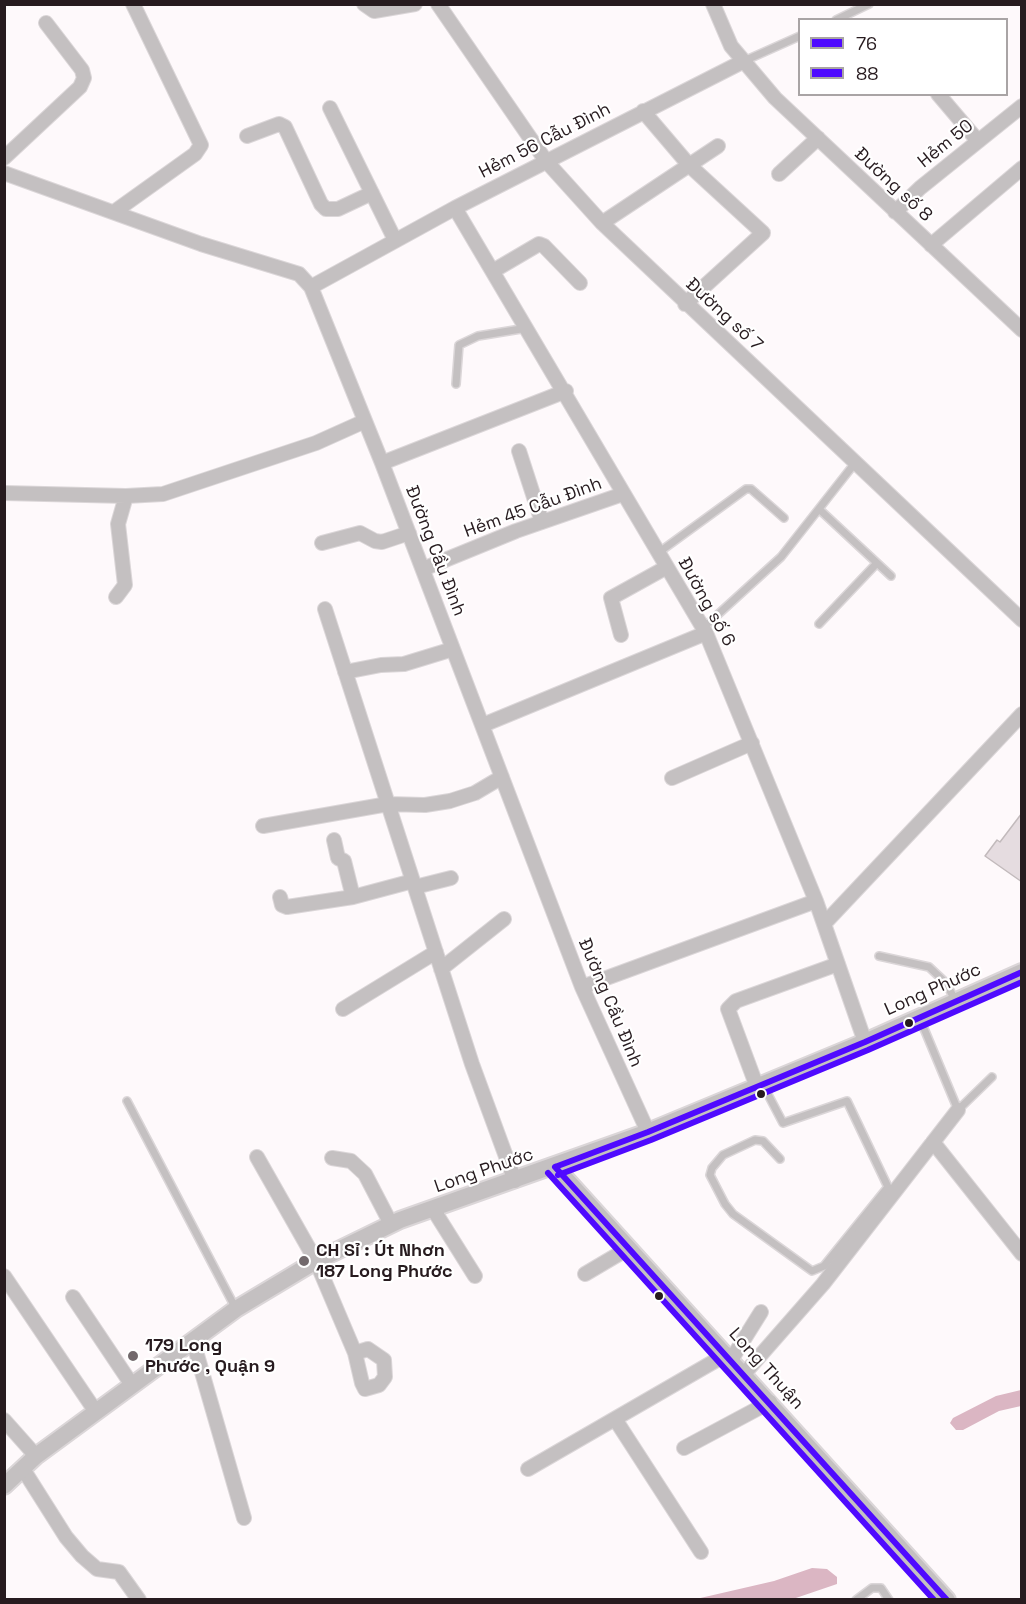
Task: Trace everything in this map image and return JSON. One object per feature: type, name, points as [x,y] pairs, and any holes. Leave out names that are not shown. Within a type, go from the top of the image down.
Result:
[{"type":"street","points":[[114,212],[195,154],[201,145],[133,4]]},
{"type":"street","points":[[364,4],[374,11],[414,4]]},
{"type":"street","name":"Đường số 7","points":[[438,4],[546,162],[602,223],[1022,621]]},
{"type":"street","name":"Đường số 8","points":[[713,4],[721,28],[744,61],[775,98],[895,212],[1019,324]]},
{"type":"street","points":[[4,158],[80,87],[84,78],[82,70],[46,23]]},
{"type":"street","name":"Hẻm 56 Cẫu Đình","points":[[311,287],[455,208],[744,61]]},
{"type":"street","points":[[940,96],[978,141]]},
{"type":"street","name":"Hẻm 50","points":[[895,212],[920,188],[1022,106]]},
{"type":"street","points":[[330,108],[395,240]]},
{"type":"street","points":[[643,111],[689,165],[764,233],[686,304]]},
{"type":"street","points":[[247,136],[279,124],[285,127],[321,204],[326,209],[338,209],[372,193]]},
{"type":"street","points":[[779,174],[818,138]]},
{"type":"street","points":[[602,223],[718,146]]},
{"type":"street","points":[[931,245],[1022,168]]},
{"type":"street","points":[[4,173],[299,274],[311,287]]},
{"type":"street","name":"Đường số 6","points":[[455,208],[566,391],[623,494],[705,630],[816,901],[865,1042]]},
{"type":"street","points":[[493,271],[539,244],[544,246],[580,284]]},
{"type":"street","name":"Đường Cầu Đình","points":[[311,287],[382,463],[582,987],[648,1132]]},
{"type":"street","points":[[382,463],[566,391]]},
{"type":"street","points":[[4,493],[126,496],[164,494],[316,443],[365,421]]},
{"type":"street","points":[[519,452],[542,522]]},
{"type":"street","name":"Hẻm 45 Cẫu Đình","points":[[423,569],[542,522],[623,494]]},
{"type":"street","points":[[116,597],[125,585],[118,524],[126,496]]},
{"type":"street","points":[[322,543],[360,533],[382,542],[409,533]]},
{"type":"street","points":[[621,635],[610,604],[611,598],[666,567]]},
{"type":"street","points":[[325,609],[441,969],[515,1180]]},
{"type":"street","points":[[483,725],[705,630]]},
{"type":"street","points":[[345,672],[381,665],[404,664],[453,649]]},
{"type":"street","points":[[824,924],[1022,714]]},
{"type":"street","points":[[672,778],[752,743]]},
{"type":"street","points":[[263,826],[388,804],[425,805],[450,801],[475,794],[501,777]]},
{"type":"street","points":[[334,840],[338,858],[344,861],[353,897]]},
{"type":"street","points":[[280,897],[282,905],[287,907],[451,878]]},
{"type":"street","points":[[582,987],[816,901]]},
{"type":"street","points":[[441,969],[504,919]]},
{"type":"street","points":[[343,1009],[436,952]]},
{"type":"street","points":[[760,1086],[728,1009],[736,1001],[838,964]]},
{"type":"street","name":"Long Phước","points":[[4,1486],[36,1456],[236,1309],[316,1261],[391,1224],[648,1132],[865,1042],[1022,972]]},
{"type":"street","points":[[744,1374],[823,1284],[958,1110]]},
{"type":"street","points":[[933,1142],[1022,1254]]},
{"type":"street","points":[[257,1157],[316,1261],[355,1353]]},
{"type":"street","points":[[332,1158],[351,1161],[365,1174],[391,1224]]},
{"type":"street","name":"Long Thuận","points":[[555,1167],[947,1599]]},
{"type":"street","points":[[433,1209],[475,1276]]},
{"type":"street","points":[[585,1274],[629,1248]]},
{"type":"street","points":[[4,1276],[96,1412]]},
{"type":"street","points":[[73,1297],[132,1385]]},
{"type":"street","points":[[528,1469],[729,1357],[761,1312]]},
{"type":"street","points":[[193,1341],[244,1518]]},
{"type":"street","points":[[684,1448],[770,1402]]},
{"type":"street","points":[[615,1419],[701,1551]]},
{"type":"street","points":[[4,1420],[36,1456]]},
{"type":"street","points":[[23,1469],[66,1537],[82,1557],[97,1569],[119,1572],[139,1599]]},
{"type":"lane","points":[[840,18],[869,4]]},
{"type":"lane","name":"Hẻm 56 Cẫu Đình","points":[[744,61],[798,37]]},
{"type":"lane","points":[[456,384],[459,345],[478,336],[527,328]]},
{"type":"lane","points":[[705,630],[781,557],[855,463]]},
{"type":"lane","points":[[658,553],[746,489],[752,489],[784,518]]},
{"type":"lane","points":[[820,510],[891,576]]},
{"type":"lane","points":[[819,624],[877,563]]},
{"type":"lane","points":[[879,956],[929,967],[946,983],[955,1000]]},
{"type":"lane","points":[[919,1016],[958,1110],[992,1077]]},
{"type":"lane","points":[[760,1086],[783,1123],[847,1101],[888,1187],[819,1269],[813,1271],[733,1214],[725,1204],[710,1175],[712,1168],[723,1155],[755,1140],[763,1141],[780,1159]]},
{"type":"lane","points":[[127,1101],[236,1309]]},
{"type":"lane","points":[[856,1599],[872,1588],[881,1588],[889,1599]]},
{"type":"shaded area","points":[[1021,1390],[1021,1406],[999,1411],[963,1430],[956,1430],[950,1423],[953,1418],[996,1396]]},
{"type":"shaded area","points":[[812,1568],[827,1569],[837,1577],[837,1584],[793,1599],[696,1599],[774,1581]]},
{"type":"building","points":[[1022,813],[1022,882],[985,856],[997,840],[1000,842]]},
{"type":"transit line","name":"76","points":[[555,1167],[648,1132],[865,1042],[1022,972]]},
{"type":"transit line","name":"88","points":[[558,1175],[651,1140],[868,1050],[1022,982]]},
{"type":"transit line","name":"76","points":[[555,1167],[947,1600]]},
{"type":"transit line","name":"88","points":[[548,1173],[934,1600]]},
{"type":"place","name":"CH Sỉ : Út Nhơn 187 Long Phước","points":[[304,1261]]},
{"type":"place","name":"179 Long Phước , Quận 9","points":[[133,1356]]}]
